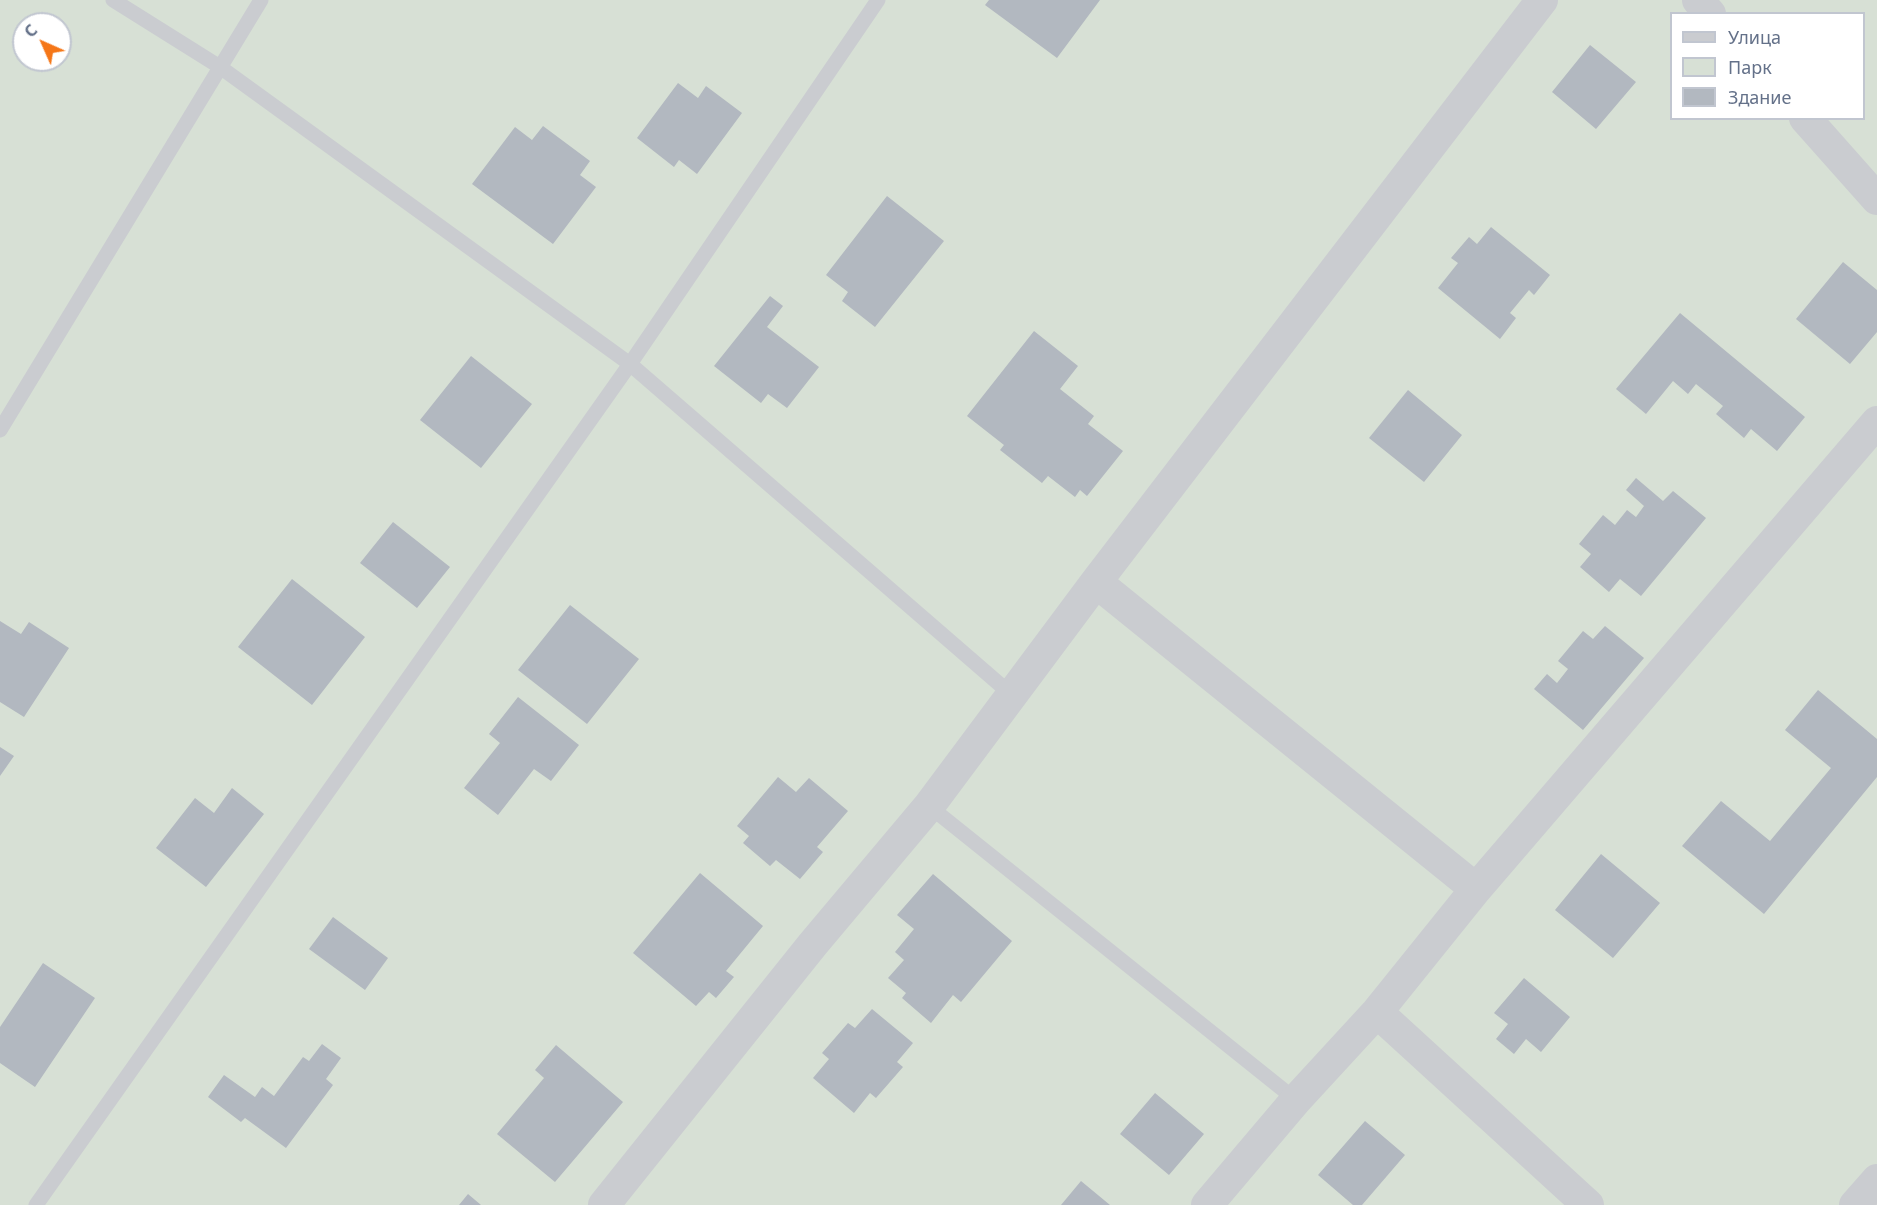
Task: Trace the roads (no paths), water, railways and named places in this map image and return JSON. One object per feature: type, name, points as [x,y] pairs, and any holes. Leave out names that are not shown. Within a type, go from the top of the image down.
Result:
[{"type":"street","points":[[604,1205],[813,944],[929,806],[1096,582],[1542,0]]},
{"type":"street","points":[[1698,0],[1708,12]]},
{"type":"street","points":[[1807,120],[1877,199]]},
{"type":"street","points":[[1207,1205],[1296,1100],[1377,1012],[1476,889],[1877,422]]},
{"type":"street","points":[[1096,582],[1476,889]]},
{"type":"street","points":[[1377,1012],[1588,1205]]},
{"type":"street","points":[[1854,1205],[1877,1180]]},
{"type":"lane","points":[[113,0],[220,67],[630,364],[1012,695]]},
{"type":"lane","points":[[0,430],[261,0]]},
{"type":"lane","points":[[36,1205],[630,364],[879,0]]},
{"type":"lane","points":[[929,806],[1296,1100]]}]
